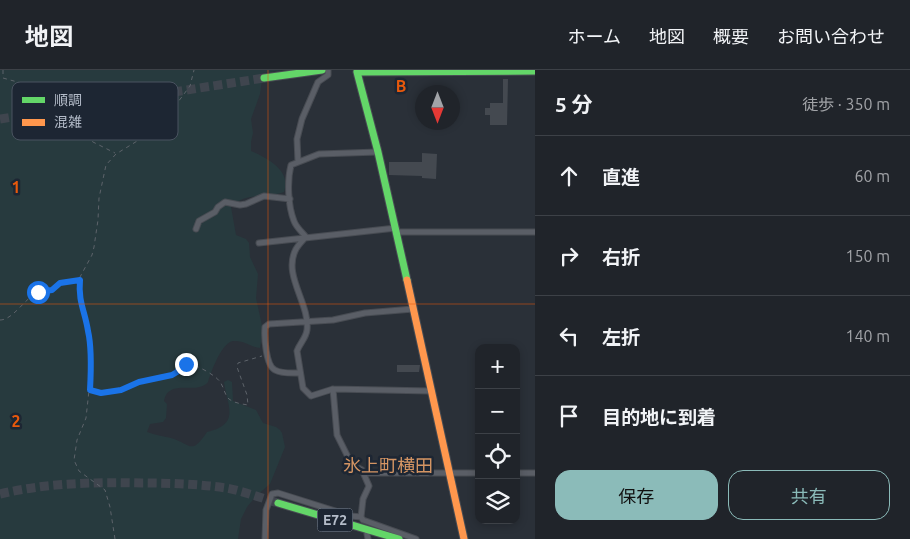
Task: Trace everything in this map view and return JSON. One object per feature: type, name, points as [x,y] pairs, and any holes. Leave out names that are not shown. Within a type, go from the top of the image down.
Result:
[{"type":"main road","points":[[264,78],[322,70]]},
{"type":"main road","points":[[464,539],[396,230],[358,72],[535,72]]},
{"type":"main road","name":"E72","points":[[278,503],[396,538]]},
{"type":"street","points":[[298,162],[297,139],[302,119],[318,82],[328,75],[328,70]]},
{"type":"street","points":[[306,236],[294,222],[290,199],[289,172],[291,166],[319,154],[378,152]]},
{"type":"street","points":[[196,229],[199,221],[215,212],[225,202],[240,205],[264,196],[290,199]]},
{"type":"street","points":[[259,243],[306,236],[396,230],[535,232]]},
{"type":"street","points":[[306,236],[296,249],[293,270],[307,322],[306,335],[297,351],[303,388],[311,396],[333,389],[431,391]]},
{"type":"street","points":[[300,373],[276,370],[269,363],[264,334],[265,327],[269,324],[333,320],[365,313],[413,309]]},
{"type":"street","points":[[333,389],[337,435],[352,465],[362,470],[369,486],[363,499],[361,517]]},
{"type":"street","points":[[364,473],[475,473]]},
{"type":"street","points":[[520,473],[535,473]]},
{"type":"street","points":[[266,539],[266,510],[272,494],[281,494],[351,516],[361,517],[363,520],[416,539]]},
{"type":"path","points":[[2,70],[4,78],[18,82]]},
{"type":"path","points":[[178,101],[190,86],[194,70]]},
{"type":"path","points":[[91,140],[116,154]]},
{"type":"path","points":[[115,539],[105,490],[79,471],[74,460],[76,440],[86,418],[92,372],[88,330],[80,301],[80,280],[94,247],[99,198],[106,165],[116,154],[139,140]]},
{"type":"path","points":[[0,320],[6,320],[11,317],[17,308],[23,306],[38,292],[52,290],[60,283],[80,280]]},
{"type":"path","points":[[90,390],[101,393],[115,392],[139,382],[172,375],[181,366],[193,364],[220,381],[225,394],[230,400],[248,405],[247,395],[237,367],[238,363],[268,354]]},
{"type":"green space","points":[[0,70],[282,70],[263,73],[260,94],[251,119],[253,133],[251,151],[264,157],[281,172],[286,184],[284,192],[250,197],[237,202],[231,207],[236,235],[246,239],[249,243],[250,257],[258,274],[256,298],[263,330],[260,348],[241,342],[230,342],[221,351],[208,382],[203,386],[177,388],[167,394],[164,401],[167,404],[166,418],[163,422],[150,424],[147,432],[194,446],[207,432],[217,429],[228,420],[229,407],[224,382],[228,380],[232,382],[233,401],[256,410],[263,423],[280,430],[285,447],[270,484],[247,507],[241,519],[238,539],[0,539]]},
{"type":"building","points":[[503,79],[508,79],[507,125],[490,125],[490,115],[485,115],[485,108],[490,108],[490,103],[503,103]]},
{"type":"building","points":[[422,153],[437,154],[436,179],[422,178],[422,176],[389,175],[389,162],[422,162]]},
{"type":"building","points":[[397,365],[420,365],[419,372],[397,372]]},
{"type":"tunnel","points":[[178,91],[264,78]]},
{"type":"tunnel","points":[[0,119],[12,117]]},
{"type":"tunnel","points":[[0,494],[17,490],[70,484],[174,484],[226,488],[278,503]]},
{"type":"traffic: fast","points":[[264,78],[322,70]]},
{"type":"traffic: fast","points":[[357,72],[535,71]]},
{"type":"traffic: fast","points":[[357,72],[378,152],[407,280]]},
{"type":"traffic: fast","points":[[278,503],[399,539]]},
{"type":"traffic: slow","points":[[407,280],[464,539]]},
{"type":"district","name":"氷上町横田","points":[[388,465]]},
{"type":"route","points":[[38,292],[52,290],[60,283],[80,280],[80,301],[88,330],[92,372],[90,390],[110,393],[139,382],[172,375],[181,366],[186,364]]}]
